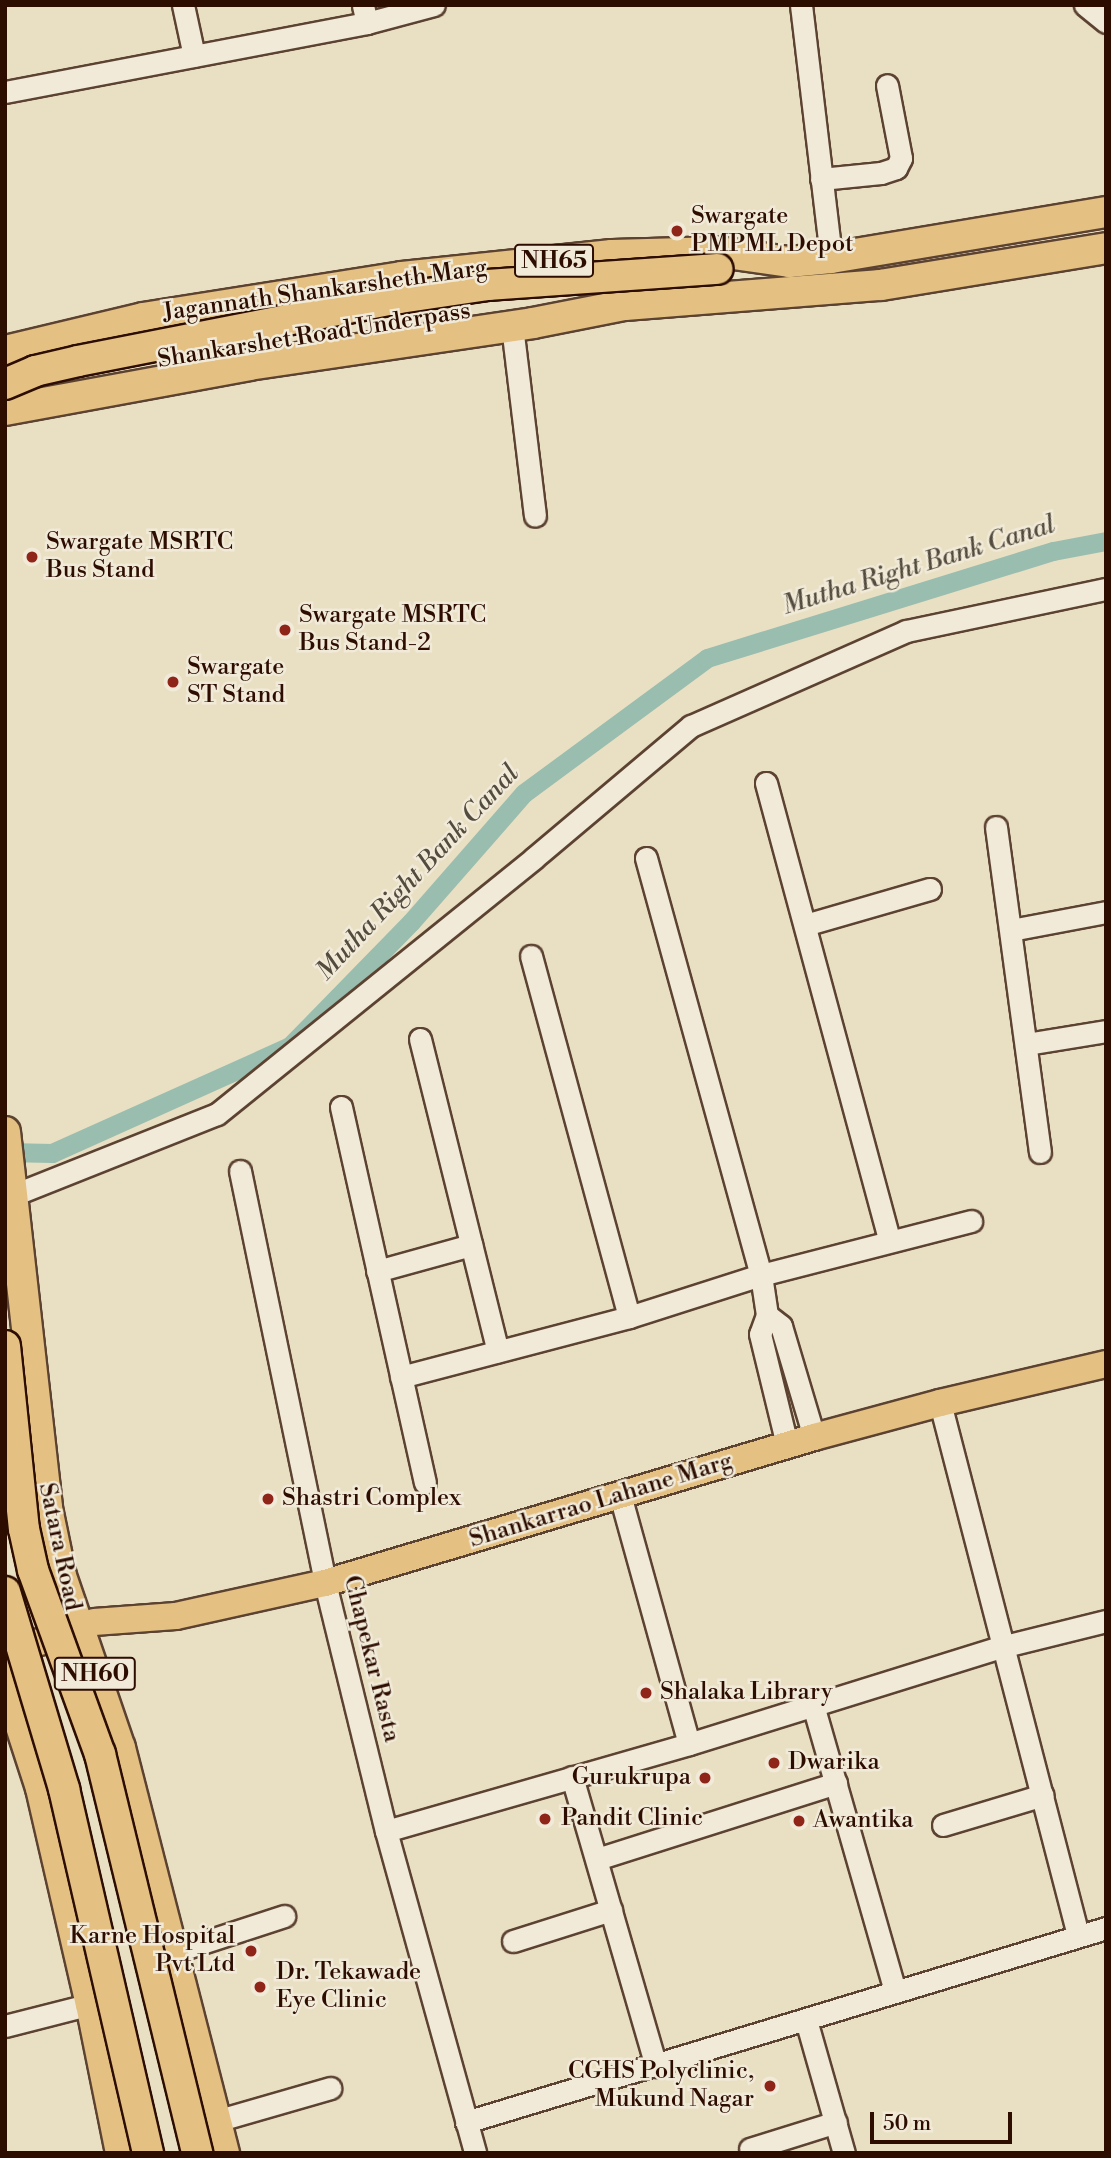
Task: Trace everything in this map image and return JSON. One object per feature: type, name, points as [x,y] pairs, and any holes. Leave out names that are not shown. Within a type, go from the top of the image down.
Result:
[{"type":"highway","name":"Jagannath Shankarsheth Marg","points":[[5,351],[143,318],[460,270],[612,256],[719,252],[789,262],[831,258],[1106,212]]},
{"type":"highway","name":"NH65","points":[[5,410],[276,360],[512,327],[625,304],[881,285],[1106,248]]},
{"type":"highway","points":[[5,384],[35,371],[78,361],[400,298],[488,285],[789,262]]},
{"type":"highway","name":"Shankarshet Road Underpass","points":[[5,384],[462,312],[625,304]]},
{"type":"highway","name":"Satara Road","points":[[5,1132],[47,1508],[120,1748],[224,2153]]},
{"type":"highway","points":[[5,1346],[27,1543],[33,1570],[100,1754],[197,2153]]},
{"type":"highway","points":[[5,1592],[64,1789],[148,2153]]},
{"type":"highway","points":[[5,1677],[41,1788],[91,2004],[121,2153]]},
{"type":"main road","name":"Shankarrao Lahane Marg","points":[[81,1620],[176,1616],[325,1583],[814,1437],[940,1403],[1106,1364]]},
{"type":"main road","points":[[5,1621],[81,1620]]},
{"type":"main road","points":[[5,1650],[81,1620]]},
{"type":"street","points":[[183,5],[194,56]]},
{"type":"street","points":[[5,92],[194,56],[365,14],[434,5]]},
{"type":"street","points":[[801,5],[831,258]]},
{"type":"street","points":[[1085,5],[1106,22]]},
{"type":"street","points":[[821,179],[881,173],[896,168],[901,158],[887,85]]},
{"type":"street","points":[[512,327],[535,516]]},
{"type":"street","points":[[13,1191],[217,1114],[534,858],[691,726],[906,631],[1106,589]]},
{"type":"street","points":[[766,783],[890,1241]]},
{"type":"street","points":[[996,827],[1040,1152]]},
{"type":"street","points":[[646,858],[761,1275],[767,1315],[760,1334],[787,1445]]},
{"type":"street","points":[[804,925],[930,889]]},
{"type":"street","points":[[1011,930],[1106,912]]},
{"type":"street","points":[[531,956],[629,1317]]},
{"type":"street","points":[[1027,1044],[1106,1031]]},
{"type":"street","points":[[420,1039],[498,1351]]},
{"type":"street","points":[[341,1107],[425,1483]]},
{"type":"street","name":"Chapekar Rasta","points":[[240,1171],[325,1583],[386,1831],[475,2153]]},
{"type":"street","points":[[401,1377],[629,1317],[761,1275],[971,1221]]},
{"type":"street","points":[[377,1271],[471,1245]]},
{"type":"street","points":[[767,1315],[781,1326],[814,1437]]},
{"type":"street","points":[[940,1403],[1001,1647],[1079,1935]]},
{"type":"street","points":[[620,1495],[689,1744]]},
{"type":"street","points":[[386,1831],[689,1744],[1001,1647],[1106,1621]]},
{"type":"street","points":[[813,1705],[895,1991]]},
{"type":"street","points":[[572,1777],[656,2066]]},
{"type":"street","points":[[597,1858],[836,1783]]},
{"type":"street","points":[[943,1825],[1043,1795]]},
{"type":"street","points":[[513,1941],[611,1910]]},
{"type":"street","points":[[174,1952],[284,1916]]},
{"type":"street","points":[[466,2122],[1106,1928]]},
{"type":"street","points":[[5,2026],[91,2004]]},
{"type":"street","points":[[806,2020],[844,2153]]},
{"type":"street","points":[[216,2121],[330,2088]]},
{"type":"street","points":[[750,2149],[835,2122]]},
{"type":"waterway","name":"Mutha Right Bank Canal","points":[[5,1152],[52,1153],[290,1046],[411,922],[524,793],[707,658],[1053,551],[1106,541]]},
{"type":"place","name":"Swargate PMPML Depot","points":[[677,231]]},
{"type":"place","name":"Swargate MSRTC Bus Stand","points":[[32,557]]},
{"type":"place","name":"Swargate MSRTC Bus Stand-2","points":[[285,630]]},
{"type":"place","name":"Swargate ST Stand","points":[[173,682]]},
{"type":"place","name":"Shastri Complex","points":[[268,1499]]},
{"type":"place","name":"Shalaka Library","points":[[646,1693]]},
{"type":"place","name":"Dwarika","points":[[774,1763]]},
{"type":"place","name":"Gurukrupa","points":[[705,1778]]},
{"type":"place","name":"Pandit Clinic","points":[[545,1819]]},
{"type":"place","name":"Awantika","points":[[799,1821]]},
{"type":"place","name":"Karne Hospital Pvt Ltd","points":[[251,1951]]},
{"type":"place","name":"Dr. Tekawade Eye Clinic","points":[[260,1987]]},
{"type":"place","name":"CGHS Polyclinic, Mukund Nagar","points":[[770,2086]]}]
